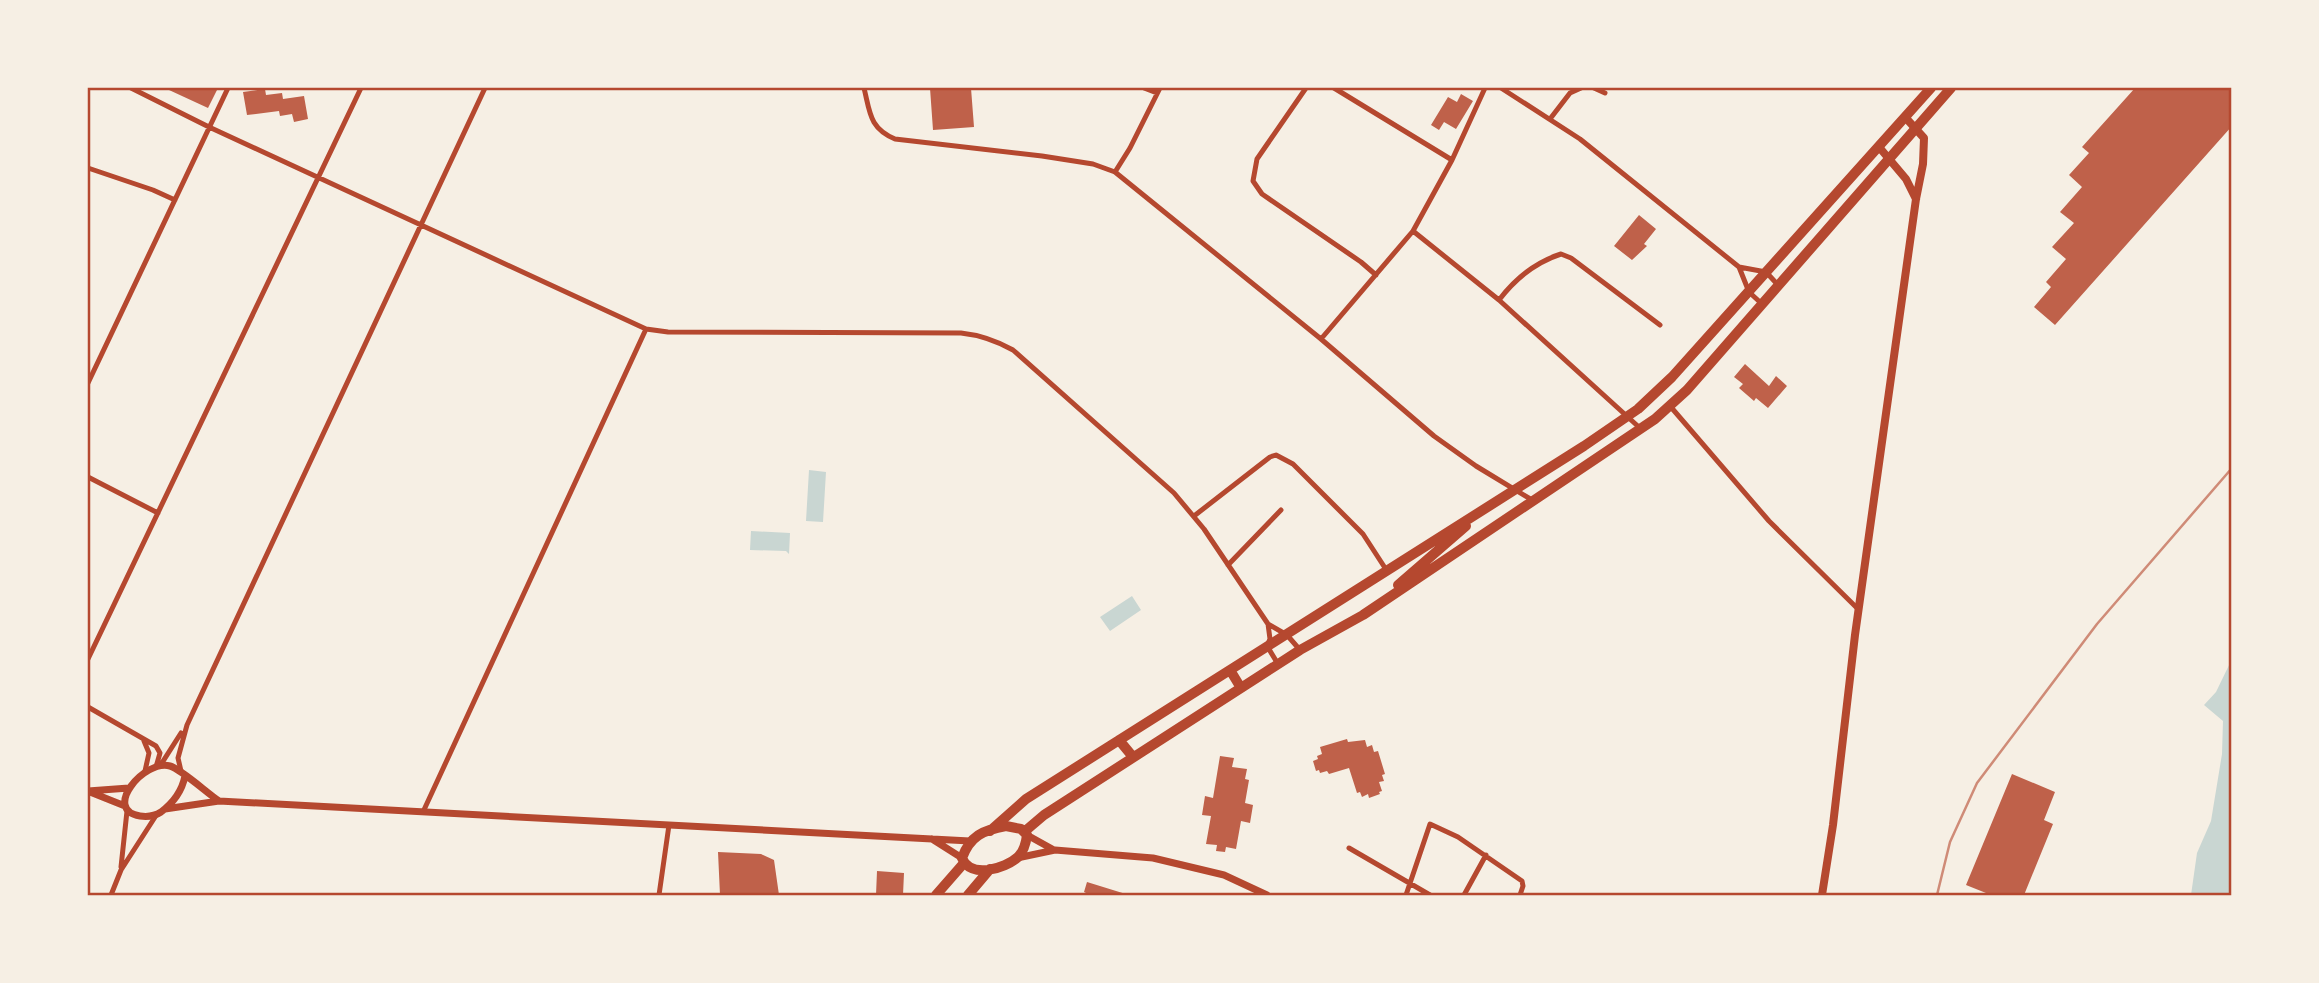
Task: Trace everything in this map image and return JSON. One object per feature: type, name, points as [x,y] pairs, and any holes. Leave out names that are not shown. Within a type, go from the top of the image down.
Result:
[{"type":"highway","points":[[990,831],[1026,799],[1629,415],[1672,377],[1931,88]]},
{"type":"highway","points":[[963,861],[975,870],[990,869],[1017,858],[1025,844],[1026,834],[1044,815],[1300,650],[1363,615],[1641,429],[1687,390],[1951,88]]},
{"type":"highway","points":[[1672,377],[1687,390]]},
{"type":"highway","points":[[1363,615],[1492,504]]},
{"type":"highway","points":[[1230,670],[1241,688]]},
{"type":"highway","points":[[1119,740],[1133,757]]},
{"type":"highway","points":[[936,895],[963,861],[970,841],[990,831],[1014,826],[1026,834]]},
{"type":"highway","points":[[968,895],[990,869]]},
{"type":"main road","points":[[1822,895],[1859,609],[1923,164],[1924,138],[1905,117]]},
{"type":"main road","points":[[1879,147],[1906,179],[1916,199]]},
{"type":"street","points":[[131,88],[209,127],[646,330],[961,333],[996,341],[1013,350],[1174,493],[1194,516],[1268,624],[1287,635],[1300,650]]},
{"type":"street","points":[[88,383],[229,88]]},
{"type":"street","points":[[88,659],[361,88]]},
{"type":"street","points":[[111,895],[121,870],[157,814],[180,792],[183,774],[178,758],[187,725],[485,88]]},
{"type":"street","points":[[864,88],[872,120],[879,131],[895,139],[1042,156],[1093,164],[1115,172],[1321,339],[1434,436],[1532,500]]},
{"type":"street","points":[[1115,172],[1158,90],[1144,88]]},
{"type":"street","points":[[1306,88],[1256,159],[1253,181],[1262,194],[1376,275]]},
{"type":"street","points":[[1334,88],[1452,160]]},
{"type":"street","points":[[1321,339],[1413,231],[1452,160],[1485,88]]},
{"type":"street","points":[[1502,88],[1580,139],[1739,267],[1766,272],[1778,285]]},
{"type":"street","points":[[1550,119],[1570,93],[1581,88]]},
{"type":"street","points":[[1594,88],[1605,93]]},
{"type":"street","points":[[88,168],[175,200]]},
{"type":"street","points":[[1413,231],[1499,300],[1629,415],[1641,429]]},
{"type":"street","points":[[1499,300],[1510,286],[1533,267],[1547,258],[1561,254],[1571,258],[1660,325]]},
{"type":"street","points":[[1739,267],[1749,292],[1762,304]]},
{"type":"street","points":[[423,812],[646,330]]},
{"type":"street","points":[[1670,406],[1769,521],[1859,609]]},
{"type":"street","points":[[1194,516],[1276,455],[1293,464],[1363,534],[1387,571]]},
{"type":"street","points":[[88,477],[158,513]]},
{"type":"street","points":[[1228,565],[1281,510]]},
{"type":"street","points":[[1268,624],[1270,639],[1267,646],[1278,664]]},
{"type":"street","points":[[88,707],[160,751],[158,766]]},
{"type":"street","points":[[158,766],[187,725]]},
{"type":"street","points":[[142,738],[148,750],[145,771]]},
{"type":"street","points":[[121,870],[126,809],[124,798],[129,788],[145,771],[158,766],[172,766],[219,801]]},
{"type":"street","points":[[88,791],[129,788]]},
{"type":"street","points":[[88,791],[137,816],[157,814]]},
{"type":"street","points":[[165,809],[219,801],[970,841]]},
{"type":"street","points":[[1406,895],[1430,824],[1458,837],[1522,881],[1520,895]]},
{"type":"street","points":[[659,895],[669,825]]},
{"type":"street","points":[[1026,834],[1055,850]]},
{"type":"street","points":[[931,839],[963,861]]},
{"type":"street","points":[[1349,848],[1430,895]]},
{"type":"street","points":[[1017,858],[1055,850],[1169,860],[1224,875],[1266,895]]},
{"type":"street","points":[[1464,895],[1486,855]]},
{"type":"shaded area","points":[[809,470],[826,472],[823,522],[806,521]]},
{"type":"shaded area","points":[[751,531],[790,533],[789,554],[786,551],[750,550]]},
{"type":"shaded area","points":[[1132,596],[1141,610],[1110,631],[1100,617]]},
{"type":"shaded area","points":[[2231,661],[2231,895],[2191,895],[2197,853],[2211,821],[2222,754],[2223,721],[2204,705],[2216,692]]},
{"type":"building","points":[[218,88],[208,108],[169,90]]},
{"type":"building","points":[[930,88],[971,88],[974,127],[933,130]]},
{"type":"building","points":[[2135,88],[2232,88],[2232,126],[2055,325],[2034,307],[2051,287],[2046,282],[2066,259],[2052,247],[2074,223],[2060,212],[2082,187],[2069,175],[2089,153],[2082,147]]},
{"type":"building","points":[[265,89],[266,95],[282,93],[283,99],[304,96],[308,119],[294,122],[292,114],[280,116],[279,111],[247,115],[243,92]]},
{"type":"building","points":[[1461,94],[1473,101],[1456,129],[1444,122],[1439,130],[1431,125],[1448,97],[1457,102]]},
{"type":"building","points":[[1639,215],[1656,229],[1644,244],[1647,246],[1632,260],[1614,246]]},
{"type":"building","points":[[1745,364],[1769,386],[1776,376],[1787,386],[1768,408],[1756,398],[1754,401],[1739,388],[1743,384],[1734,377]]},
{"type":"building","points":[[1347,739],[1348,742],[1365,740],[1367,747],[1372,745],[1374,752],[1378,751],[1385,774],[1382,775],[1384,781],[1379,782],[1382,791],[1380,794],[1369,798],[1368,794],[1362,797],[1360,792],[1357,793],[1349,768],[1329,774],[1327,771],[1316,771],[1313,761],[1322,754],[1320,747]]},
{"type":"building","points":[[1220,756],[1234,758],[1232,767],[1247,769],[1245,779],[1249,780],[1245,803],[1253,805],[1250,823],[1241,821],[1236,849],[1226,847],[1225,852],[1216,851],[1217,845],[1206,844],[1211,816],[1202,815],[1205,796],[1213,798]]},
{"type":"building","points":[[2012,774],[2055,792],[2044,820],[2053,824],[2024,895],[1991,895],[1966,885]]},
{"type":"building","points":[[718,852],[761,854],[774,860],[779,895],[720,895]]},
{"type":"building","points":[[877,871],[904,873],[903,895],[876,895]]},
{"type":"building","points":[[1087,882],[1129,895],[1087,895],[1084,892]]},
{"type":"railway","points":[[1937,895],[1950,842],[1977,783],[2097,624],[2232,468]]}]
